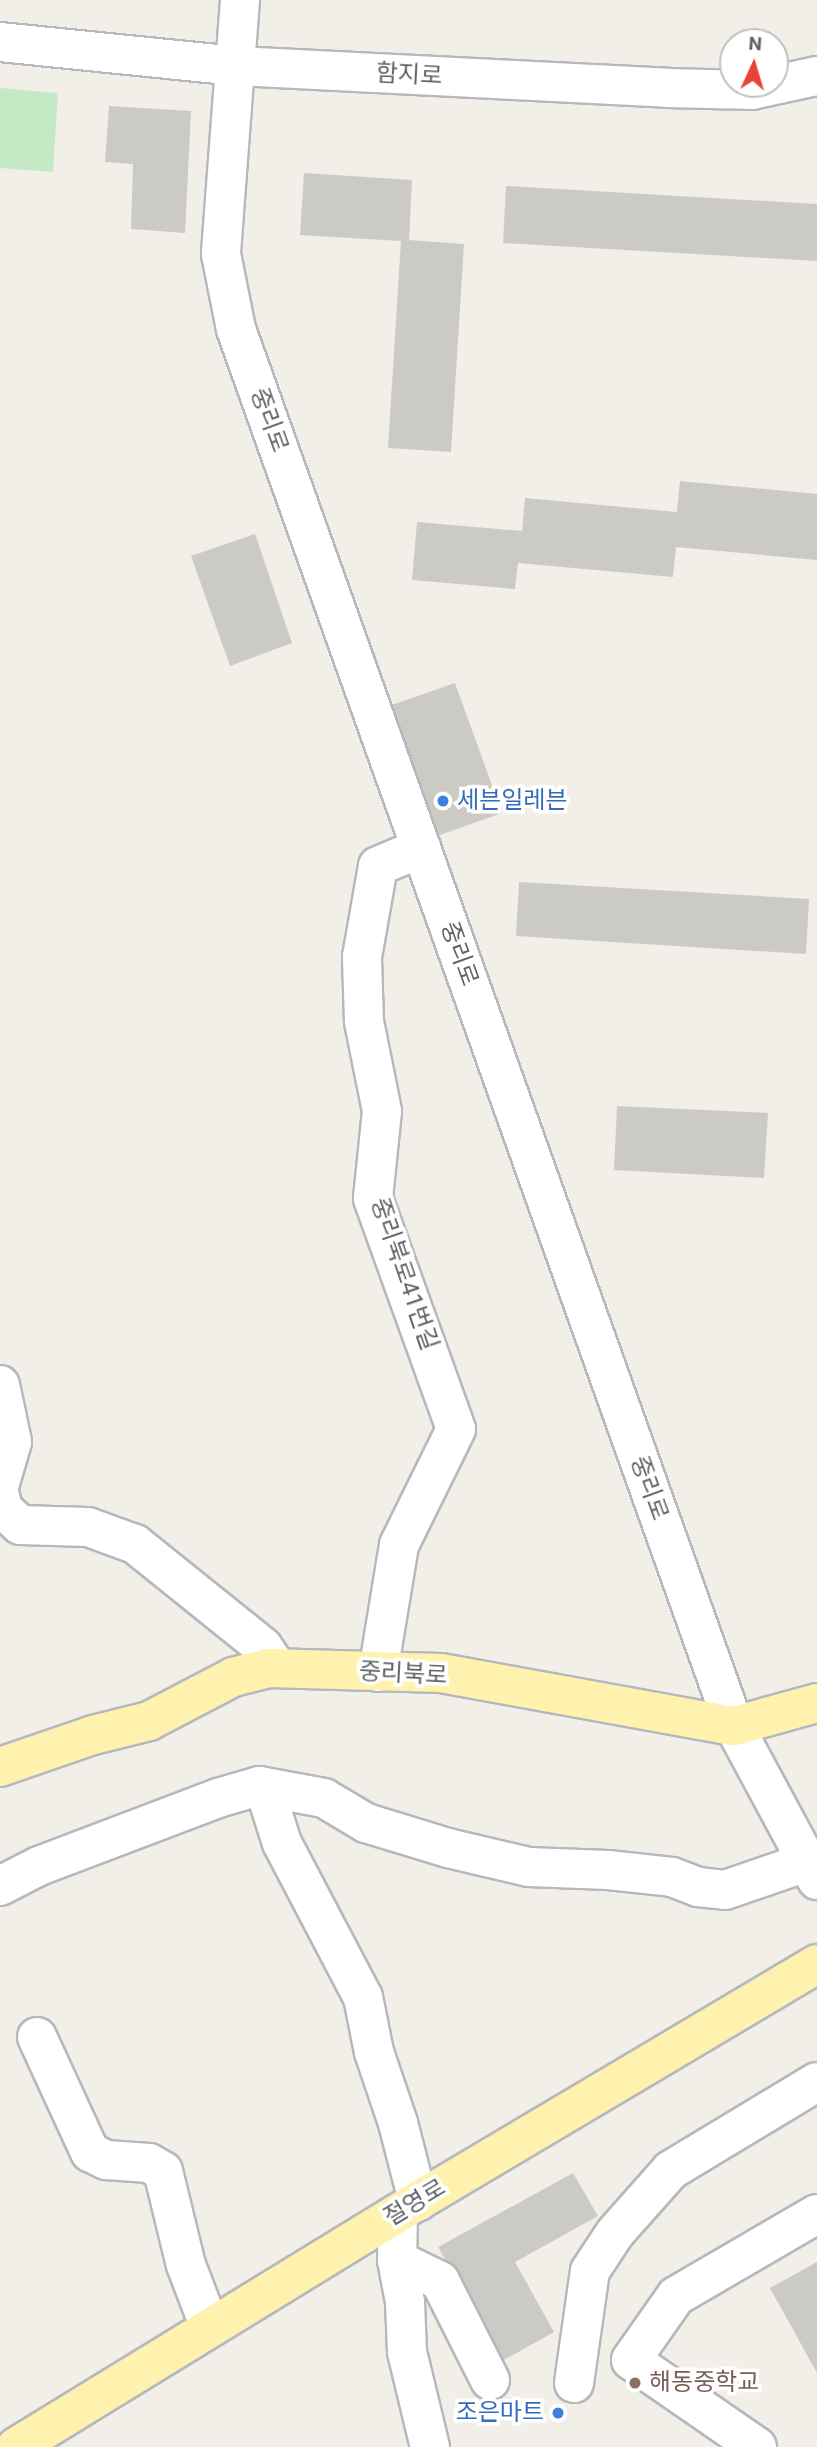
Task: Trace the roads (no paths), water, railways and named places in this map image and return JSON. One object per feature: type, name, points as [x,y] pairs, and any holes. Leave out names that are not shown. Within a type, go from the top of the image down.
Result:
[{"type":"main road","name":"중리북로","points":[[0,1767],[93,1735],[149,1721],[233,1677],[277,1668],[441,1674],[734,1726],[817,1703]]},
{"type":"main road","name":"절영로","points":[[16,2447],[408,2207],[817,1964]]},
{"type":"street","name":"중리로","points":[[240,0],[221,254],[236,329],[734,1726],[812,1871]]},
{"type":"street","name":"함지로","points":[[0,41],[237,66],[752,90],[817,76]]},
{"type":"street","name":"중리북로41번길","points":[[378,1672],[400,1545],[456,1429],[373,1198],[382,1111],[364,1022],[362,957],[378,866],[421,848]]},
{"type":"street","points":[[0,1385],[12,1442],[0,1483]]},
{"type":"street","points":[[0,1496],[3,1509],[20,1525],[46,1528],[88,1527],[135,1544],[263,1647],[277,1668]]},
{"type":"street","points":[[264,1787],[282,1843],[363,1997],[374,2052],[398,2123],[408,2207],[397,2260],[405,2302],[407,2352],[430,2447]]},
{"type":"street","points":[[0,1886],[39,1866],[218,1798],[264,1787],[324,1798],[366,1823],[448,1848],[529,1867],[672,1877],[698,1887],[725,1890],[812,1871]]},
{"type":"street","points":[[37,2037],[90,2152],[106,2160],[149,2164],[163,2171],[186,2265],[209,2328]]},
{"type":"street","points":[[574,2384],[590,2271],[615,2233],[671,2170],[817,2082]]},
{"type":"street","points":[[757,2447],[631,2360],[676,2296],[817,2214]]},
{"type":"street","points":[[397,2260],[440,2281],[490,2380]]},
{"type":"place","name":"세븐일레븐","points":[[443,801]]},
{"type":"place","name":"해동중학교","points":[[635,2383]]},
{"type":"place","name":"조은마트","points":[[558,2413]]}]
